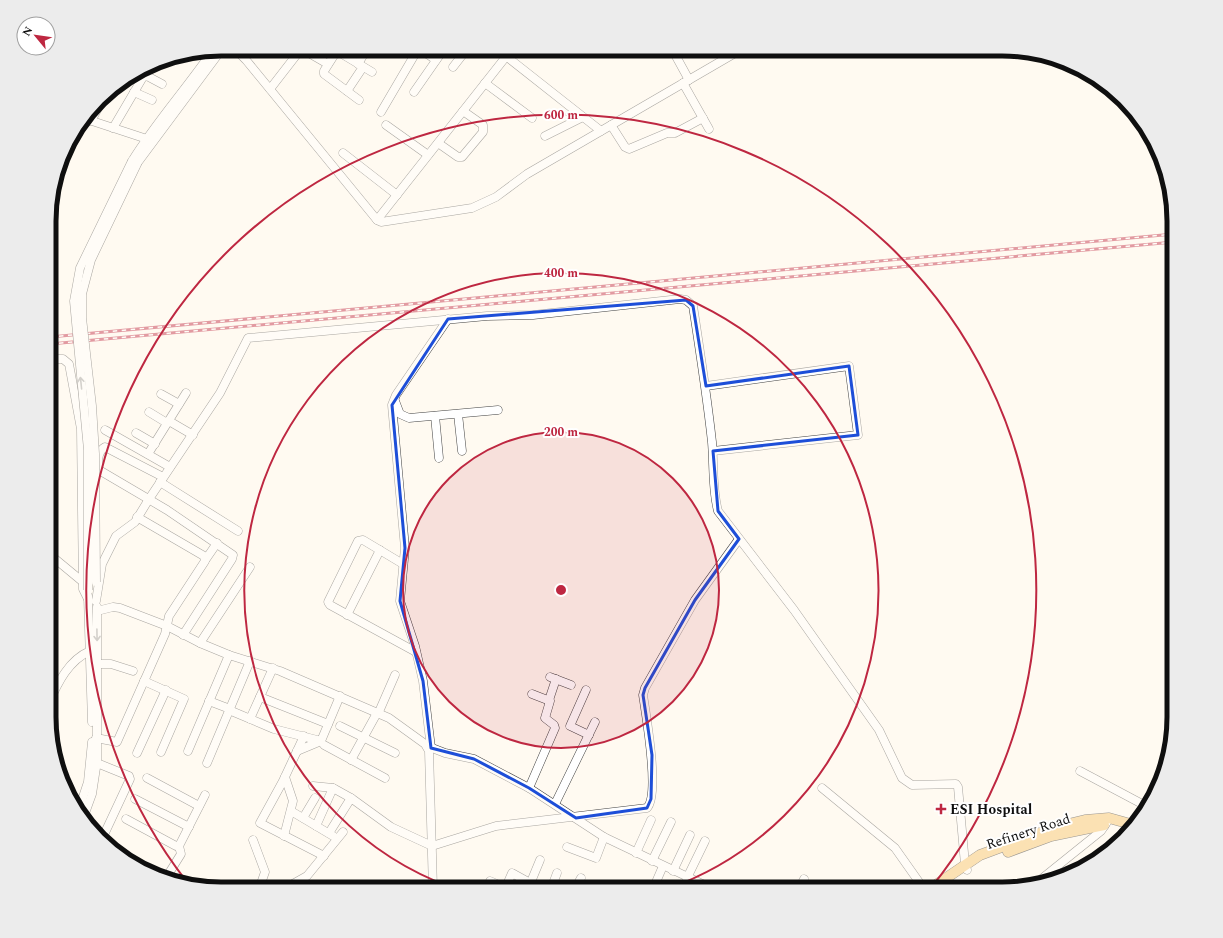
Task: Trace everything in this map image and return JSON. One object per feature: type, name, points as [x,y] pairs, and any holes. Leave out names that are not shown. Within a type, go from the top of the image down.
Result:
[{"type":"main road","name":"Refinery Road","points":[[950,882],[980,855],[1056,827],[1085,820],[1128,824]]},
{"type":"main road","name":"Refinery Road","points":[[1108,821],[1124,828]]},
{"type":"main road","name":"Refinery Road","points":[[941,882],[966,867]]},
{"type":"street","points":[[86,811],[92,794],[96,738],[98,664],[97,612],[88,590],[88,450],[78,349],[75,296],[80,268],[135,161],[209,56]]},
{"type":"street","points":[[149,139],[216,56]]},
{"type":"street","points":[[242,56],[377,220],[381,222],[472,208],[483,204],[527,174],[730,56]]},
{"type":"street","points":[[270,89],[296,56]]},
{"type":"street","points":[[314,56],[328,64]]},
{"type":"street","points":[[333,56],[324,74],[360,100]]},
{"type":"street","points":[[346,56],[372,72]]},
{"type":"street","points":[[347,91],[364,56]]},
{"type":"street","points":[[381,112],[415,56]]},
{"type":"street","points":[[430,56],[436,60]]},
{"type":"street","points":[[414,92],[439,56]]},
{"type":"street","points":[[453,67],[462,56]]},
{"type":"street","points":[[377,220],[506,56]]},
{"type":"street","points":[[514,56],[601,131]]},
{"type":"street","points":[[675,56],[709,129]]},
{"type":"street","points":[[113,128],[145,76],[162,84]]},
{"type":"street","points":[[485,83],[532,118]]},
{"type":"street","points":[[134,92],[152,100]]},
{"type":"street","points":[[438,143],[458,157],[462,158],[483,132],[483,125],[463,110]]},
{"type":"street","points":[[545,136],[583,117]]},
{"type":"street","points":[[611,125],[625,147],[629,149],[667,133],[674,133],[703,118]]},
{"type":"street","points":[[90,121],[149,139]]},
{"type":"street","points":[[386,124],[428,155]]},
{"type":"street","points":[[343,153],[397,195]]},
{"type":"street","points":[[98,579],[92,406],[82,318],[82,294],[85,277],[91,260],[135,161]]},
{"type":"street","points":[[81,804],[94,761],[90,651],[92,601],[103,561],[116,536],[134,523],[161,480],[220,394],[245,341],[250,337],[448,319],[533,315],[680,299],[686,300],[693,306],[706,386],[715,500],[718,511],[794,610],[879,730],[902,778],[912,785],[956,784],[958,787],[966,867]]},
{"type":"street","points":[[433,882],[429,747],[423,681],[416,652],[400,604],[405,548],[392,409],[394,398],[448,319]]},
{"type":"street","points":[[56,359],[63,359],[69,364],[81,427],[83,591],[92,601]]},
{"type":"street","points":[[706,386],[849,366],[858,435],[712,451]]},
{"type":"street","points":[[148,454],[186,393]]},
{"type":"street","points":[[161,394],[179,404]]},
{"type":"street","points":[[394,398],[398,410],[404,417],[435,416],[498,410]]},
{"type":"street","points":[[149,412],[193,435]]},
{"type":"street","points":[[458,414],[462,451]]},
{"type":"street","points":[[435,416],[439,458]]},
{"type":"street","points":[[105,430],[170,467]]},
{"type":"street","points":[[136,433],[155,444]]},
{"type":"street","points":[[98,579],[98,457],[102,449],[105,447],[161,480],[238,531]]},
{"type":"street","points":[[98,470],[149,499],[232,553],[232,558],[183,635]]},
{"type":"street","points":[[138,517],[206,559]]},
{"type":"street","points":[[403,564],[364,540],[360,540],[356,544],[328,602],[330,605],[347,615],[416,652]]},
{"type":"street","points":[[313,786],[333,788],[351,798],[391,827],[432,846],[496,826],[644,809],[649,806],[651,799],[652,754],[643,695],[645,688],[695,600],[739,540]]},
{"type":"street","points":[[96,738],[117,742],[167,626],[169,616],[218,543]]},
{"type":"street","points":[[347,615],[380,550]]},
{"type":"street","points":[[56,563],[83,582]]},
{"type":"street","points":[[200,643],[250,567]]},
{"type":"street","points":[[97,612],[116,607],[167,626],[200,643],[229,655],[273,668],[378,713],[395,722],[429,747],[445,753],[474,759],[529,788],[604,837],[697,882]]},
{"type":"street","points":[[56,688],[61,677],[79,657],[90,651]]},
{"type":"street","points":[[188,751],[229,655]]},
{"type":"street","points":[[207,763],[250,661]]},
{"type":"street","points":[[98,664],[110,664],[133,671]]},
{"type":"street","points":[[250,720],[273,668]]},
{"type":"street","points":[[351,760],[378,713],[395,675]]},
{"type":"street","points":[[529,788],[555,728],[545,718],[551,704],[549,700],[553,678],[571,685]]},
{"type":"street","points":[[144,681],[183,698],[184,701],[160,752]]},
{"type":"street","points":[[137,753],[166,690]]},
{"type":"street","points":[[586,690],[570,726],[589,735]]},
{"type":"street","points":[[532,694],[549,700]]},
{"type":"street","points":[[322,743],[340,696]]},
{"type":"street","points":[[260,697],[328,724]]},
{"type":"street","points":[[209,701],[250,720],[274,729],[304,736],[322,743],[385,778]]},
{"type":"street","points":[[555,804],[595,722]]},
{"type":"street","points":[[340,726],[395,753]]},
{"type":"street","points":[[304,736],[285,777],[260,821],[262,824],[324,856]]},
{"type":"street","points":[[297,751],[322,743]]},
{"type":"street","points":[[94,761],[129,776],[130,779],[104,834]]},
{"type":"street","points":[[1080,771],[1142,804]]},
{"type":"street","points":[[284,836],[293,801],[285,777]]},
{"type":"street","points":[[147,778],[200,806]]},
{"type":"street","points":[[316,826],[333,788]]},
{"type":"street","points":[[822,788],[895,848],[919,882]]},
{"type":"street","points":[[169,873],[181,854],[179,846],[205,795]]},
{"type":"street","points":[[303,818],[315,798]]},
{"type":"street","points":[[329,833],[351,798]]},
{"type":"street","points":[[135,800],[189,827]]},
{"type":"street","points":[[291,811],[329,833],[336,840]]},
{"type":"street","points":[[126,819],[176,846],[179,846]]},
{"type":"street","points":[[636,853],[651,820]]},
{"type":"street","points":[[1045,876],[1101,831],[1108,821]]},
{"type":"street","points":[[652,861],[671,822]]},
{"type":"street","points":[[296,882],[307,876],[343,832]]},
{"type":"street","points":[[673,871],[690,835]]},
{"type":"street","points":[[566,847],[596,858],[604,837]]},
{"type":"street","points":[[253,840],[265,872],[262,882]]},
{"type":"street","points":[[688,882],[705,841]]},
{"type":"street","points":[[531,882],[540,860]]},
{"type":"street","points":[[656,882],[663,866]]},
{"type":"street","points":[[508,882],[512,873],[524,882]]},
{"type":"street","points":[[554,882],[558,873]]},
{"type":"street","points":[[579,882],[581,878]]},
{"type":"highlighted area","points":[[686,300],[693,306],[706,386],[849,366],[858,435],[713,451],[718,511],[739,539],[695,600],[645,688],[643,695],[652,755],[651,799],[647,808],[576,818],[529,788],[474,759],[431,748],[423,681],[400,601],[405,548],[392,405],[448,319]]},
{"type":"railway","points":[[56,336],[1167,235]]},
{"type":"railway","points":[[56,343],[1167,243]]},
{"type":"place","name":"ESI Hospital","points":[[941,809]]}]
